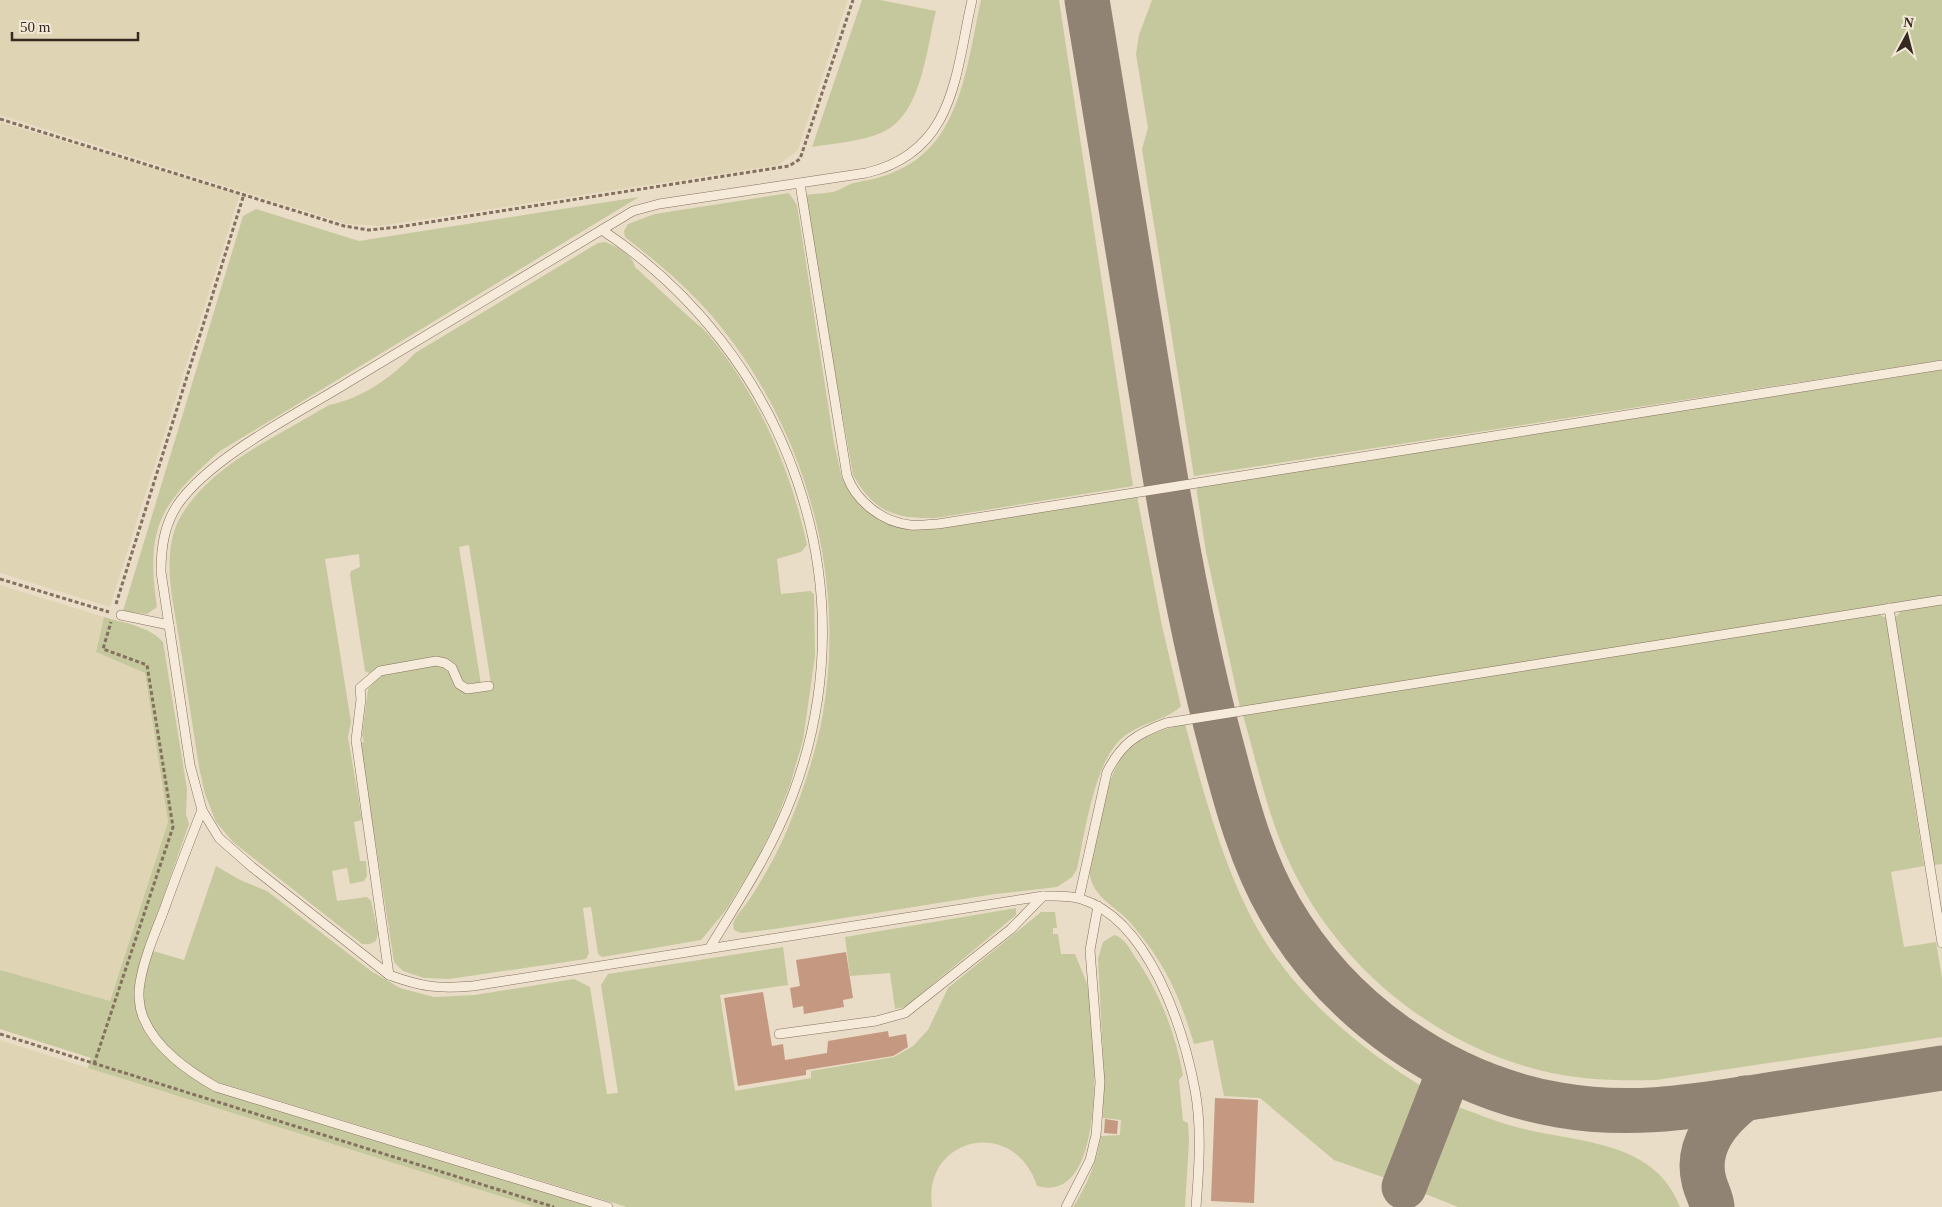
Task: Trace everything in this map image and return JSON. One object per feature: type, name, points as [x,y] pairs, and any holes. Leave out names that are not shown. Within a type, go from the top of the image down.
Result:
[{"type":"lane","points":[[972,0],[951,94],[940,122],[926,140],[909,156],[882,169],[800,184],[659,204],[633,211],[256,439],[210,470],[178,504],[168,524],[161,546],[161,572],[190,765],[202,810],[219,838],[252,867],[389,975],[413,984],[439,989],[473,986],[1043,896],[1079,898],[1098,906],[1119,922],[1142,950],[1160,979],[1176,1016],[1195,1090],[1198,1150],[1196,1207]]},
{"type":"lane","points":[[800,184],[848,476],[852,488],[865,504],[893,521],[910,526],[938,524],[1942,365]]},
{"type":"lane","points":[[602,230],[647,262],[682,294],[716,331],[744,372],[765,405],[794,472],[806,508],[816,557],[822,620],[821,662],[816,710],[808,745],[794,792],[779,829],[746,892],[709,949]]},
{"type":"lane","points":[[1079,898],[1107,772],[1127,742],[1143,731],[1166,723],[1942,600]]},
{"type":"lane","points":[[1889,608],[1942,943]]},
{"type":"lane","points":[[120,615],[169,625]]},
{"type":"lane","points":[[389,975],[356,740],[362,699],[360,688],[380,671],[436,661],[445,663],[452,668],[458,684],[467,689],[489,686]]},
{"type":"lane","points":[[202,810],[150,946],[140,984],[139,1000],[143,1017],[158,1041],[175,1060],[191,1073],[216,1087],[608,1207]]},
{"type":"lane","points":[[779,1034],[876,1021],[905,1014],[1011,929],[1043,896]]},
{"type":"lane","points":[[1066,1207],[1090,1160],[1096,1135],[1100,1082],[1090,950],[1098,906]]},
{"type":"path","points":[[0,119],[344,226],[369,230],[398,227],[789,166],[800,159],[853,0]]},
{"type":"path","points":[[0,579],[120,615]]},
{"type":"path","points":[[0,1034],[554,1207]]},
{"type":"shaded area","points":[[0,0],[848,0],[798,150],[779,165],[380,226],[346,224],[0,115]]},
{"type":"shaded area","points":[[0,122],[240,194],[110,607],[0,573]]},
{"type":"shaded area","points":[[0,585],[104,617],[96,652],[145,673],[168,822],[110,1001],[0,970]]},
{"type":"shaded area","points":[[0,1040],[88,1068],[535,1207],[0,1207]]},
{"type":"green space","points":[[862,0],[880,0],[936,11],[920,80],[914,97],[905,112],[895,124],[881,133],[856,140],[812,147]]},
{"type":"green space","points":[[981,0],[1059,0],[1133,486],[936,518],[909,517],[897,515],[878,505],[861,488],[853,475],[805,202],[806,195],[833,192],[852,184],[894,172],[917,159],[934,142],[948,122],[958,99]]},
{"type":"green space","points":[[1152,0],[1942,0],[1942,360],[1194,476],[1142,149],[1148,128],[1136,54],[1139,35]]},
{"type":"green space","points":[[789,193],[797,205],[834,443],[842,478],[850,493],[865,509],[910,527],[1137,496],[1162,626],[1181,706],[1168,715],[1128,733],[1112,750],[1097,782],[1077,869],[1072,877],[1057,887],[995,894],[781,928],[741,933],[734,930],[733,924],[735,919],[759,884],[785,835],[806,778],[819,734],[829,665],[829,611],[823,558],[812,505],[795,454],[772,405],[744,359],[712,316],[670,274],[625,237],[624,231],[628,224],[655,214]]},
{"type":"green space","points":[[639,197],[220,451],[184,486],[171,502],[162,518],[156,536],[153,556],[157,607],[147,614],[123,611],[243,216],[256,209],[359,241]]},
{"type":"green space","points":[[605,242],[628,255],[635,267],[708,334],[743,382],[782,460],[792,488],[807,545],[801,552],[777,559],[781,594],[810,591],[814,594],[815,656],[803,740],[790,785],[775,823],[755,863],[726,910],[701,940],[602,957],[598,954],[591,907],[583,908],[589,953],[586,959],[449,979],[424,978],[403,971],[394,962],[360,743],[364,742],[362,735],[368,689],[380,676],[438,665],[446,667],[455,682],[463,690],[475,693],[492,690],[469,545],[459,547],[481,684],[464,681],[454,666],[442,658],[384,666],[369,673],[365,671],[350,575],[351,571],[360,567],[359,554],[325,559],[351,722],[348,737],[362,820],[354,822],[360,861],[366,861],[367,876],[364,881],[350,884],[347,868],[332,871],[337,901],[367,897],[371,901],[378,933],[376,941],[370,944],[362,944],[233,842],[216,822],[205,794],[200,772],[173,603],[170,560],[174,532],[186,507],[199,492],[219,473],[245,454],[329,405],[341,402],[376,386],[415,353],[598,243]]},
{"type":"green space","points":[[1942,370],[1942,598],[1240,707],[1206,552],[1196,486]]},
{"type":"green space","points":[[1942,604],[1942,864],[1934,865],[1895,618],[1901,611]]},
{"type":"green space","points":[[1878,614],[1886,618],[1924,866],[1891,872],[1904,947],[1936,942],[1942,978],[1942,1037],[1656,1080],[1611,1080],[1553,1073],[1500,1058],[1463,1041],[1427,1021],[1394,997],[1364,969],[1337,939],[1313,906],[1293,870],[1277,833],[1243,715]]},
{"type":"green space","points":[[104,617],[128,623],[151,632],[163,642],[187,789],[186,814],[189,824],[140,963],[135,987],[138,1016],[152,1042],[175,1065],[213,1090],[594,1207],[535,1207],[88,1068],[91,1058],[0,1029],[0,970],[110,1001],[168,822],[145,673],[96,652]]},
{"type":"green space","points":[[1185,724],[1228,866],[1263,939],[1281,965],[1324,1012],[1373,1054],[1426,1089],[1391,1180],[1334,1160],[1260,1098],[1224,1096],[1213,1040],[1194,1044],[1175,992],[1163,968],[1132,924],[1099,895],[1092,883],[1089,870],[1092,851],[1108,787],[1114,771],[1132,747],[1145,738],[1162,730]]},
{"type":"green space","points":[[216,866],[240,880],[267,891],[371,971],[400,988],[434,997],[475,995],[574,979],[590,987],[607,1094],[618,1093],[601,985],[608,974],[783,947],[788,985],[720,995],[735,1091],[811,1078],[811,1071],[894,1057],[913,1046],[928,1030],[948,988],[1041,912],[1055,912],[1057,928],[1053,928],[1053,934],[1058,934],[1061,954],[1075,954],[1089,994],[1094,1075],[1093,1111],[1087,1143],[1077,1170],[1061,1185],[1037,1186],[1025,1164],[1009,1149],[991,1143],[972,1144],[955,1151],[941,1164],[933,1183],[932,1207],[627,1207],[211,1080],[178,1056],[159,1036],[151,1025],[146,1013],[143,994],[153,951],[184,960]]},
{"type":"green space","points":[[1016,908],[1016,915],[905,1007],[895,1009],[890,973],[850,976],[845,937]]},
{"type":"green space","points":[[1114,935],[1121,938],[1126,944],[1144,971],[1159,999],[1176,1043],[1183,1075],[1179,1080],[1183,1121],[1188,1123],[1189,1141],[1185,1207],[1073,1207],[1091,1173],[1101,1136],[1120,1135],[1121,1120],[1103,1118],[1104,1075],[1098,959],[1103,942]]},
{"type":"green space","points":[[1447,1103],[1511,1126],[1590,1142],[1634,1157],[1653,1168],[1668,1185],[1680,1207],[1458,1207],[1413,1189]]},
{"type":"building","points":[[846,952],[853,998],[843,1000],[844,1007],[804,1014],[803,1006],[793,1008],[790,988],[800,986],[796,960]]},
{"type":"building","points":[[763,992],[772,1046],[783,1044],[785,1060],[827,1053],[828,1041],[888,1031],[889,1037],[906,1034],[908,1047],[893,1056],[806,1070],[806,1075],[738,1086],[724,998]]},
{"type":"building","points":[[1215,1098],[1258,1100],[1254,1203],[1211,1201]]},
{"type":"building","points":[[1105,1119],[1118,1121],[1117,1134],[1104,1133]]},
{"type":"taxiway","points":[[1087,0],[1169,500],[1189,608],[1205,680],[1234,792],[1253,852],[1270,891],[1304,946],[1332,980],[1364,1011],[1399,1038],[1436,1061],[1475,1080],[1516,1095],[1559,1105],[1586,1109],[1664,1109],[1715,1103],[1942,1068]]},
{"type":"taxiway","points":[[1404,1187],[1450,1069]]},
{"type":"taxiway","points":[[1712,1207],[1702,1168],[1706,1144],[1726,1114],[1745,1098]]}]
